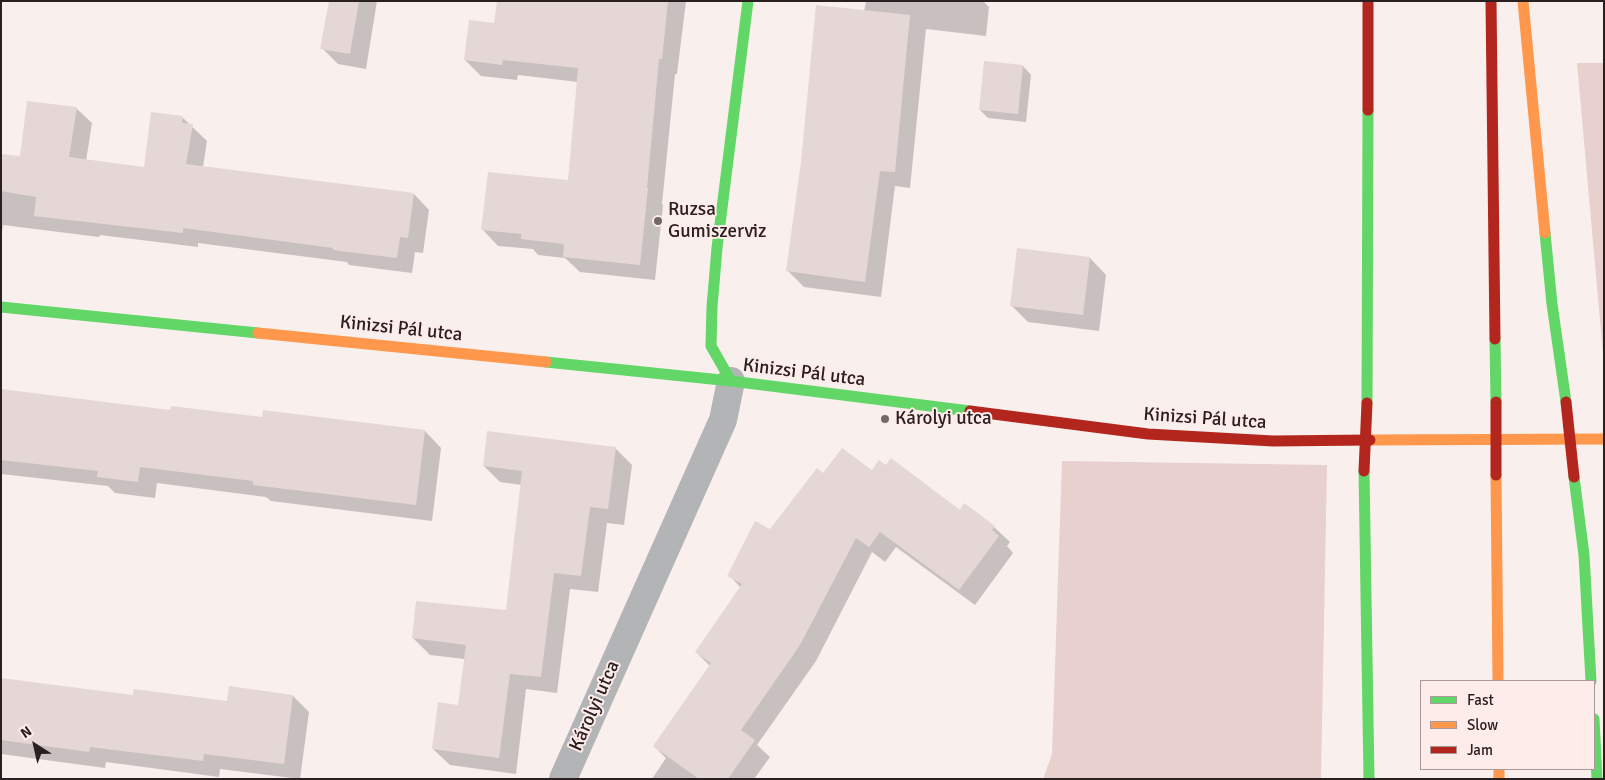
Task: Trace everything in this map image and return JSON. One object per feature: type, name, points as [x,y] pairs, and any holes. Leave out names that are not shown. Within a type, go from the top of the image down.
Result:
[{"type":"main road","points":[[731,381],[711,346],[712,307],[717,248],[748,1]]},
{"type":"main road","points":[[1368,1],[1367,404],[1364,471],[1369,779]]},
{"type":"main road","points":[[1491,1],[1498,680]]},
{"type":"main road","points":[[1523,1],[1552,304],[1584,555],[1591,680]]},
{"type":"main road","name":"Kinizsi Pál utca","points":[[1,306],[731,381],[1148,434],[1273,441],[1604,439]]},
{"type":"main road","points":[[1595,734],[1598,779]]},
{"type":"street","name":"Károlyi utca","points":[[563,779],[723,420],[731,381]]},
{"type":"shaded area","points":[[1577,63],[1604,63],[1604,365]]},
{"type":"shaded area","points":[[1062,461],[1327,465],[1321,779],[1043,779],[1052,754]]},
{"type":"building","points":[[329,1],[359,1],[350,54],[320,49]]},
{"type":"building","points":[[497,1],[668,1],[662,59],[659,59],[640,265],[563,257],[564,244],[521,239],[521,234],[481,230],[488,172],[568,180],[578,68],[503,60],[502,65],[464,60],[469,20],[494,23]]},
{"type":"building","points":[[816,5],[910,15],[895,172],[880,171],[865,282],[786,271],[801,162]]},
{"type":"building","points":[[984,61],[1023,65],[1018,114],[979,110]]},
{"type":"building","points":[[27,101],[77,107],[69,157],[144,167],[151,112],[183,116],[182,123],[193,124],[186,164],[414,193],[408,238],[400,237],[397,258],[183,228],[183,233],[34,216],[36,197],[1,191],[1,154],[20,156]]},
{"type":"building","points":[[1017,248],[1090,257],[1083,315],[1010,306]]},
{"type":"building","points":[[1,389],[170,410],[171,406],[262,417],[263,410],[425,430],[416,505],[253,485],[253,481],[140,467],[138,482],[97,477],[98,471],[1,460]]},
{"type":"building","points":[[487,431],[616,447],[608,509],[590,507],[581,576],[554,573],[541,677],[510,674],[499,758],[432,749],[438,702],[458,705],[466,645],[412,638],[416,601],[506,610],[522,471],[483,466]]},
{"type":"building","points":[[842,448],[872,470],[879,460],[886,465],[891,458],[960,510],[964,503],[995,526],[992,530],[999,536],[959,590],[880,532],[869,547],[856,538],[800,645],[741,730],[755,740],[728,779],[699,779],[653,746],[711,663],[695,652],[742,584],[727,576],[755,521],[770,529],[817,468],[823,473]]},
{"type":"building","points":[[1,678],[133,695],[134,689],[227,701],[229,686],[293,695],[284,764],[204,754],[203,761],[90,747],[89,752],[1,740]]},
{"type":"traffic: fast","points":[[731,381],[711,346],[712,307],[717,248],[748,1]]},
{"type":"traffic: fast","points":[[1367,403],[1368,110]]},
{"type":"traffic: fast","points":[[1545,233],[1552,304],[1566,402]]},
{"type":"traffic: fast","points":[[1,307],[258,333]]},
{"type":"traffic: fast","points":[[1495,339],[1496,402]]},
{"type":"traffic: fast","points":[[546,362],[731,381],[970,411]]},
{"type":"traffic: fast","points":[[1364,471],[1369,779]]},
{"type":"traffic: fast","points":[[1574,477],[1584,555],[1591,680]]},
{"type":"traffic: fast","points":[[1595,739],[1597,779]]},
{"type":"traffic: slow","points":[[1523,1],[1545,233]]},
{"type":"traffic: slow","points":[[258,333],[546,362]]},
{"type":"traffic: slow","points":[[1370,440],[1604,439]]},
{"type":"traffic: slow","points":[[1496,475],[1498,680]]},
{"type":"traffic: slow","points":[[1499,770],[1499,779]]},
{"type":"traffic: jam","points":[[1368,1],[1368,110]]},
{"type":"traffic: jam","points":[[1491,1],[1495,339]]},
{"type":"traffic: jam","points":[[1496,402],[1496,475]]},
{"type":"traffic: jam","points":[[1566,402],[1574,477]]},
{"type":"traffic: jam","points":[[1364,471],[1367,403]]},
{"type":"traffic: jam","points":[[970,411],[1148,434],[1273,441],[1370,440]]},
{"type":"place","name":"Ruzsa Gumiszerviz","points":[[658,221]]},
{"type":"place","name":"Károlyi utca","points":[[885,419]]}]
